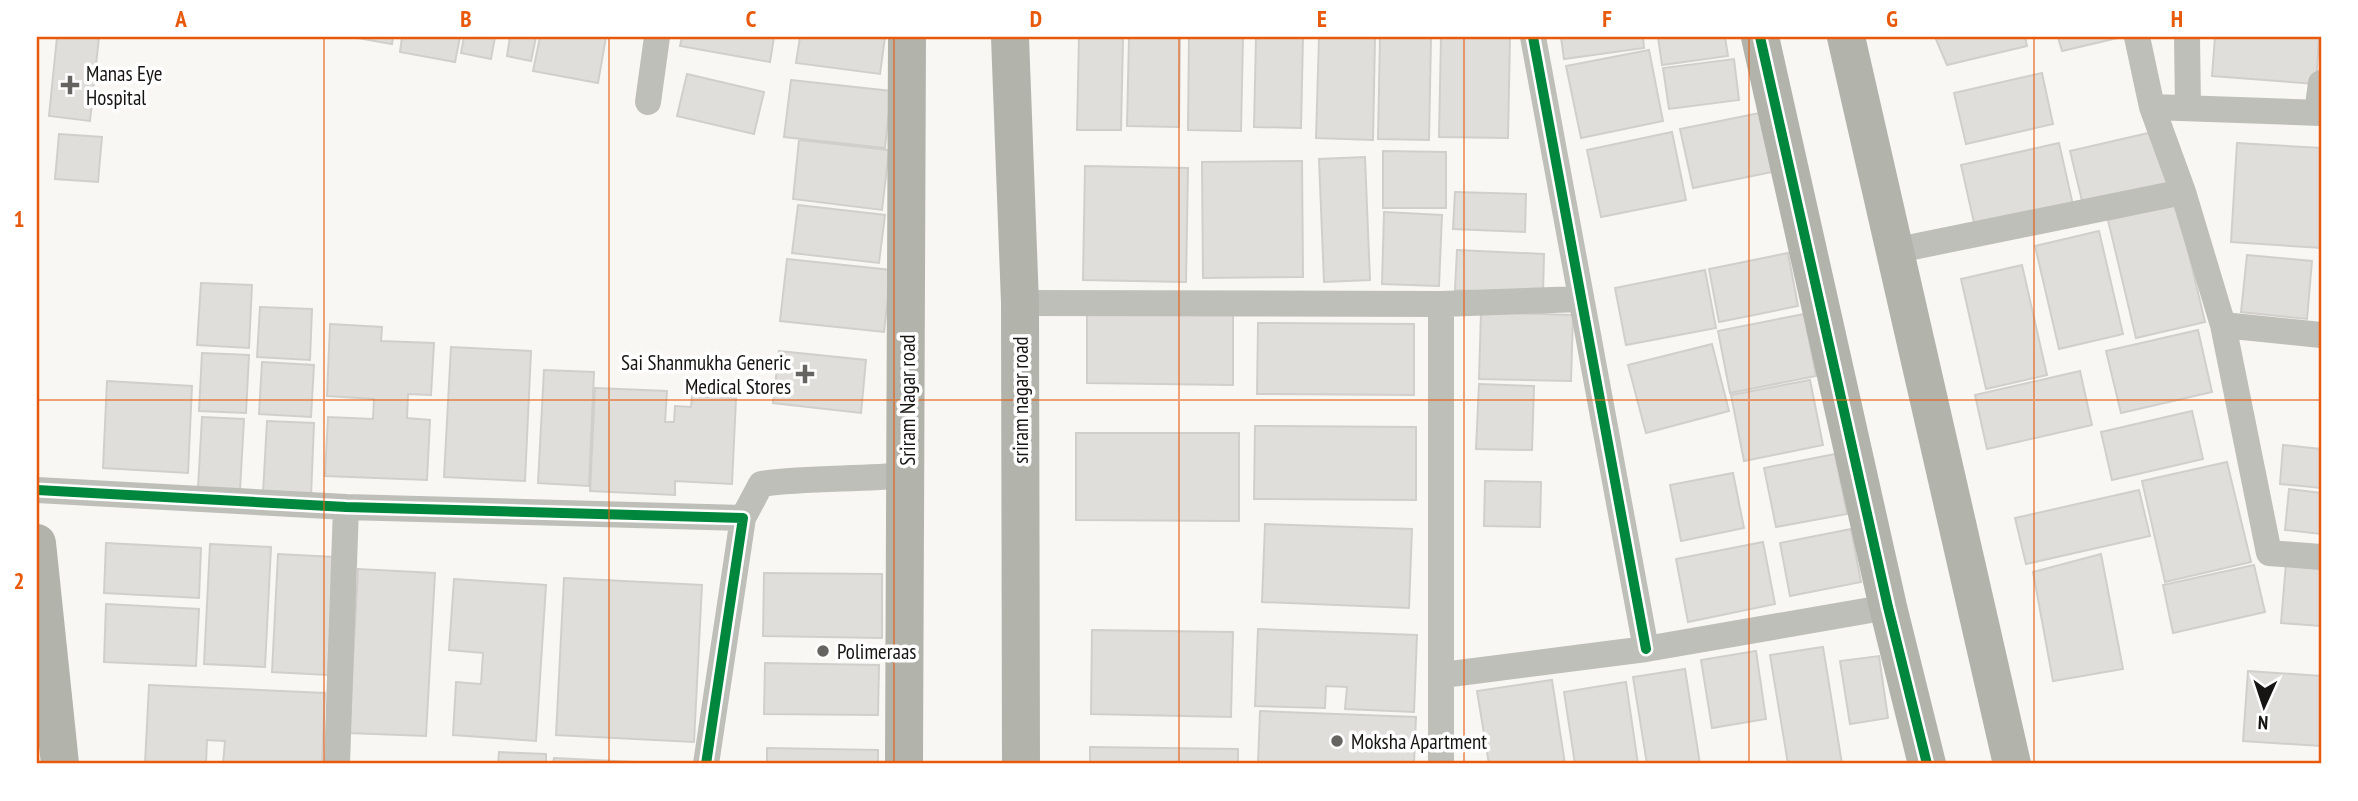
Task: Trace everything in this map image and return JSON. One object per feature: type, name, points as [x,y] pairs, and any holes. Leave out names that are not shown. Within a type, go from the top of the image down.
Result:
[{"type":"street","points":[[648,102],[657,37]]},
{"type":"street","name":"Sriram Nagar road","points":[[904,764],[908,37]]},
{"type":"street","name":"sriram nagar road","points":[[1010,37],[1020,303],[1021,764]]},
{"type":"street","points":[[1533,37],[1646,649]]},
{"type":"street","points":[[1760,37],[1888,607],[1927,764]]},
{"type":"street","points":[[1846,37],[2012,764]]},
{"type":"street","points":[[2137,37],[2152,107],[2183,192],[2224,326],[2269,553],[2321,557]]},
{"type":"street","points":[[2187,37],[2188,108]]},
{"type":"street","points":[[2152,107],[2319,113],[2321,83]]},
{"type":"street","points":[[1893,251],[2183,192]]},
{"type":"street","points":[[1020,303],[1441,304],[1581,299]]},
{"type":"street","points":[[1441,304],[1441,764]]},
{"type":"street","points":[[2224,326],[2321,335]]},
{"type":"street","points":[[706,764],[743,518],[761,484],[789,480],[906,475]]},
{"type":"street","points":[[37,490],[346,507],[743,518]]},
{"type":"street","points":[[337,764],[346,507]]},
{"type":"street","points":[[37,543],[60,764]]},
{"type":"street","points":[[1443,675],[1646,649],[1888,607]]},
{"type":"building","points":[[57,37],[99,37],[90,121],[49,116]]},
{"type":"building","points":[[352,37],[393,37],[392,44]]},
{"type":"building","points":[[402,37],[460,37],[455,62],[400,52]]},
{"type":"building","points":[[464,37],[495,37],[491,59],[461,53]]},
{"type":"building","points":[[510,37],[536,37],[531,61],[507,56]]},
{"type":"building","points":[[540,37],[606,37],[598,83],[533,71]]},
{"type":"building","points":[[682,37],[774,37],[770,62],[680,46]]},
{"type":"building","points":[[800,37],[885,37],[880,74],[796,63]]},
{"type":"building","points":[[1079,37],[1123,37],[1121,130],[1077,130]]},
{"type":"building","points":[[1129,37],[1180,37],[1179,127],[1127,126]]},
{"type":"building","points":[[1189,37],[1243,37],[1241,131],[1188,130]]},
{"type":"building","points":[[1256,37],[1303,37],[1301,128],[1254,127]]},
{"type":"building","points":[[1319,37],[1375,37],[1373,140],[1316,138]]},
{"type":"building","points":[[1380,37],[1431,37],[1429,140],[1378,139]]},
{"type":"building","points":[[1441,37],[1510,37],[1508,138],[1439,137]]},
{"type":"building","points":[[1561,37],[1643,37],[1644,48],[1564,59]]},
{"type":"building","points":[[1658,37],[1725,37],[1728,56],[1662,65]]},
{"type":"building","points":[[1935,37],[2025,37],[2027,46],[1947,65]]},
{"type":"building","points":[[2058,37],[2122,37],[2062,51]]},
{"type":"building","points":[[2215,37],[2319,37],[2316,84],[2212,76]]},
{"type":"building","points":[[1649,50],[1663,121],[1581,138],[1566,66]]},
{"type":"building","points":[[1734,59],[1739,100],[1669,109],[1663,68]]},
{"type":"building","points":[[2042,73],[2053,124],[1966,144],[1954,93]]},
{"type":"building","points":[[687,74],[764,92],[754,134],[677,116]]},
{"type":"building","points":[[791,80],[891,91],[885,148],[784,137]]},
{"type":"building","points":[[1765,112],[1777,171],[1693,188],[1680,129]]},
{"type":"building","points":[[2157,131],[2170,186],[2083,205],[2070,151]]},
{"type":"building","points":[[1672,132],[1686,200],[1601,217],[1587,150]]},
{"type":"building","points":[[59,134],[102,137],[98,182],[55,179]]},
{"type":"building","points":[[799,140],[889,150],[882,210],[793,199]]},
{"type":"building","points":[[2059,143],[2073,205],[1975,227],[1961,165]]},
{"type":"building","points":[[2237,143],[2321,148],[2321,248],[2231,242]]},
{"type":"building","points":[[1383,151],[1446,152],[1446,208],[1383,208]]},
{"type":"building","points":[[1365,157],[1370,280],[1324,282],[1319,159]]},
{"type":"building","points":[[1302,161],[1303,277],[1203,278],[1202,162]]},
{"type":"building","points":[[1085,166],[1188,168],[1186,282],[1083,280]]},
{"type":"building","points":[[1455,192],[1526,194],[1525,232],[1453,229]]},
{"type":"building","points":[[2177,204],[2205,322],[2136,338],[2108,220]]},
{"type":"building","points":[[798,205],[885,215],[879,263],[792,253]]},
{"type":"building","points":[[1384,212],[1442,215],[1439,286],[1382,284]]},
{"type":"building","points":[[2099,231],[2123,334],[2059,349],[2035,246]]},
{"type":"building","points":[[1457,250],[1544,254],[1543,294],[1455,290]]},
{"type":"building","points":[[1788,253],[1798,306],[1719,322],[1709,269]]},
{"type":"building","points":[[2247,255],[2312,261],[2307,319],[2241,312]]},
{"type":"building","points":[[787,259],[891,270],[884,332],[780,321]]},
{"type":"building","points":[[2022,265],[2047,375],[1986,389],[1961,279]]},
{"type":"building","points":[[1705,270],[1716,328],[1626,345],[1615,288]]},
{"type":"building","points":[[201,283],[252,285],[249,348],[197,345]]},
{"type":"building","points":[[260,307],[312,309],[310,360],[257,357]]},
{"type":"building","points":[[1087,310],[1233,312],[1233,385],[1087,383]]},
{"type":"building","points":[[1481,312],[1573,315],[1571,381],[1479,379]]},
{"type":"building","points":[[1804,314],[1816,376],[1730,393],[1718,331]]},
{"type":"building","points":[[1258,323],[1414,324],[1414,395],[1257,394]]},
{"type":"building","points":[[330,324],[382,327],[381,341],[434,343],[431,395],[408,394],[407,418],[430,420],[427,480],[325,476],[328,417],[373,419],[374,399],[327,396]]},
{"type":"building","points":[[2198,330],[2212,392],[2121,413],[2106,351]]},
{"type":"building","points":[[1712,344],[1729,411],[1646,433],[1628,365]]},
{"type":"building","points":[[451,347],[531,351],[525,481],[444,477]]},
{"type":"building","points":[[779,351],[866,360],[861,413],[773,403]]},
{"type":"building","points":[[202,353],[249,355],[246,413],[199,411]]},
{"type":"building","points":[[262,362],[314,365],[311,417],[259,414]]},
{"type":"building","points":[[544,370],[594,372],[589,486],[538,483]]},
{"type":"building","points":[[2080,371],[2092,425],[1987,449],[1975,395]]},
{"type":"building","points":[[1810,380],[1823,445],[1744,461],[1731,395]]},
{"type":"building","points":[[107,381],[192,386],[188,473],[103,468]]},
{"type":"building","points":[[1479,384],[1534,386],[1532,450],[1476,449]]},
{"type":"building","points":[[595,388],[667,391],[665,422],[674,422],[675,406],[691,407],[692,396],[736,398],[732,484],[675,481],[675,495],[590,491]]},
{"type":"building","points":[[2192,411],[2203,459],[2112,480],[2101,432]]},
{"type":"building","points":[[202,417],[244,419],[240,490],[198,488]]},
{"type":"building","points":[[267,421],[314,423],[311,496],[263,493]]},
{"type":"building","points":[[1255,426],[1416,427],[1416,500],[1254,499]]},
{"type":"building","points":[[1076,433],[1239,433],[1239,521],[1076,520]]},
{"type":"building","points":[[2283,445],[2321,449],[2321,488],[2280,484]]},
{"type":"building","points":[[1835,454],[1847,514],[1776,527],[1764,468]]},
{"type":"building","points":[[2227,462],[2251,562],[2165,582],[2142,481]]},
{"type":"building","points":[[1733,473],[1744,528],[1681,541],[1670,485]]},
{"type":"building","points":[[1485,481],[1541,482],[1540,527],[1484,526]]},
{"type":"building","points":[[2289,489],[2321,493],[2321,534],[2285,530]]},
{"type":"building","points":[[2139,490],[2150,536],[2026,564],[2015,518]]},
{"type":"building","points":[[1265,524],[1412,529],[1409,608],[1262,602]]},
{"type":"building","points":[[1851,529],[1861,582],[1790,596],[1780,543]]},
{"type":"building","points":[[1763,542],[1775,604],[1688,622],[1676,559]]},
{"type":"building","points":[[106,543],[201,548],[199,598],[104,593]]},
{"type":"building","points":[[210,544],[271,547],[265,667],[204,664]]},
{"type":"building","points":[[278,554],[334,557],[328,675],[272,672]]},
{"type":"building","points":[[2101,554],[2123,669],[2053,681],[2033,572]]},
{"type":"building","points":[[2286,563],[2321,565],[2321,626],[2281,623]]},
{"type":"building","points":[[2254,565],[2265,612],[2173,633],[2163,585]]},
{"type":"building","points":[[358,569],[435,573],[426,736],[349,733]]},
{"type":"building","points":[[764,573],[882,574],[882,638],[763,636]]},
{"type":"building","points":[[564,578],[702,585],[694,742],[556,735]]},
{"type":"building","points":[[454,579],[546,585],[536,741],[453,735],[456,682],[481,684],[483,653],[449,650]]},
{"type":"building","points":[[106,604],[199,609],[196,666],[104,662]]},
{"type":"building","points":[[1258,629],[1417,635],[1414,712],[1345,709],[1347,687],[1326,686],[1325,708],[1255,706]]},
{"type":"building","points":[[1092,630],[1233,632],[1231,717],[1091,714]]},
{"type":"building","points":[[1823,647],[1842,764],[1788,764],[1770,655]]},
{"type":"building","points":[[1756,651],[1766,719],[1712,728],[1701,660]]},
{"type":"building","points":[[1879,656],[1888,718],[1850,724],[1840,661]]},
{"type":"building","points":[[765,663],[879,665],[878,715],[764,714]]},
{"type":"building","points":[[1685,669],[1700,764],[1647,764],[1633,677]]},
{"type":"building","points":[[2248,671],[2321,676],[2321,746],[2243,741]]},
{"type":"building","points":[[1552,680],[1565,764],[1489,764],[1477,691]]},
{"type":"building","points":[[1626,682],[1638,764],[1575,764],[1564,692]]},
{"type":"building","points":[[149,685],[325,693],[322,764],[223,764],[225,741],[207,740],[206,764],[145,764]]},
{"type":"building","name":"Moksha Apartment","points":[[1260,711],[1416,717],[1414,764],[1258,764]]},
{"type":"building","points":[[1090,747],[1238,749],[1238,764],[1090,764]]},
{"type":"building","points":[[767,748],[878,750],[878,764],[767,764]]},
{"type":"building","points":[[499,752],[546,754],[546,764],[498,764]]},
{"type":"building","points":[[554,758],[676,764],[553,764]]},
{"type":"cycle path","points":[[1533,37],[1646,649]]},
{"type":"cycle path","points":[[1760,37],[1888,607],[1927,764]]},
{"type":"cycle path","points":[[37,490],[346,507],[743,518],[706,764]]},
{"type":"place","name":"Manas Eye Hospital","points":[[70,85]]},
{"type":"place","name":"Sai Shanmukha Generic Medical Stores","points":[[805,374]]},
{"type":"place","name":"Polimeraas","points":[[823,651]]},
{"type":"place","name":"Moksha Apartment","points":[[1337,741]]}]
